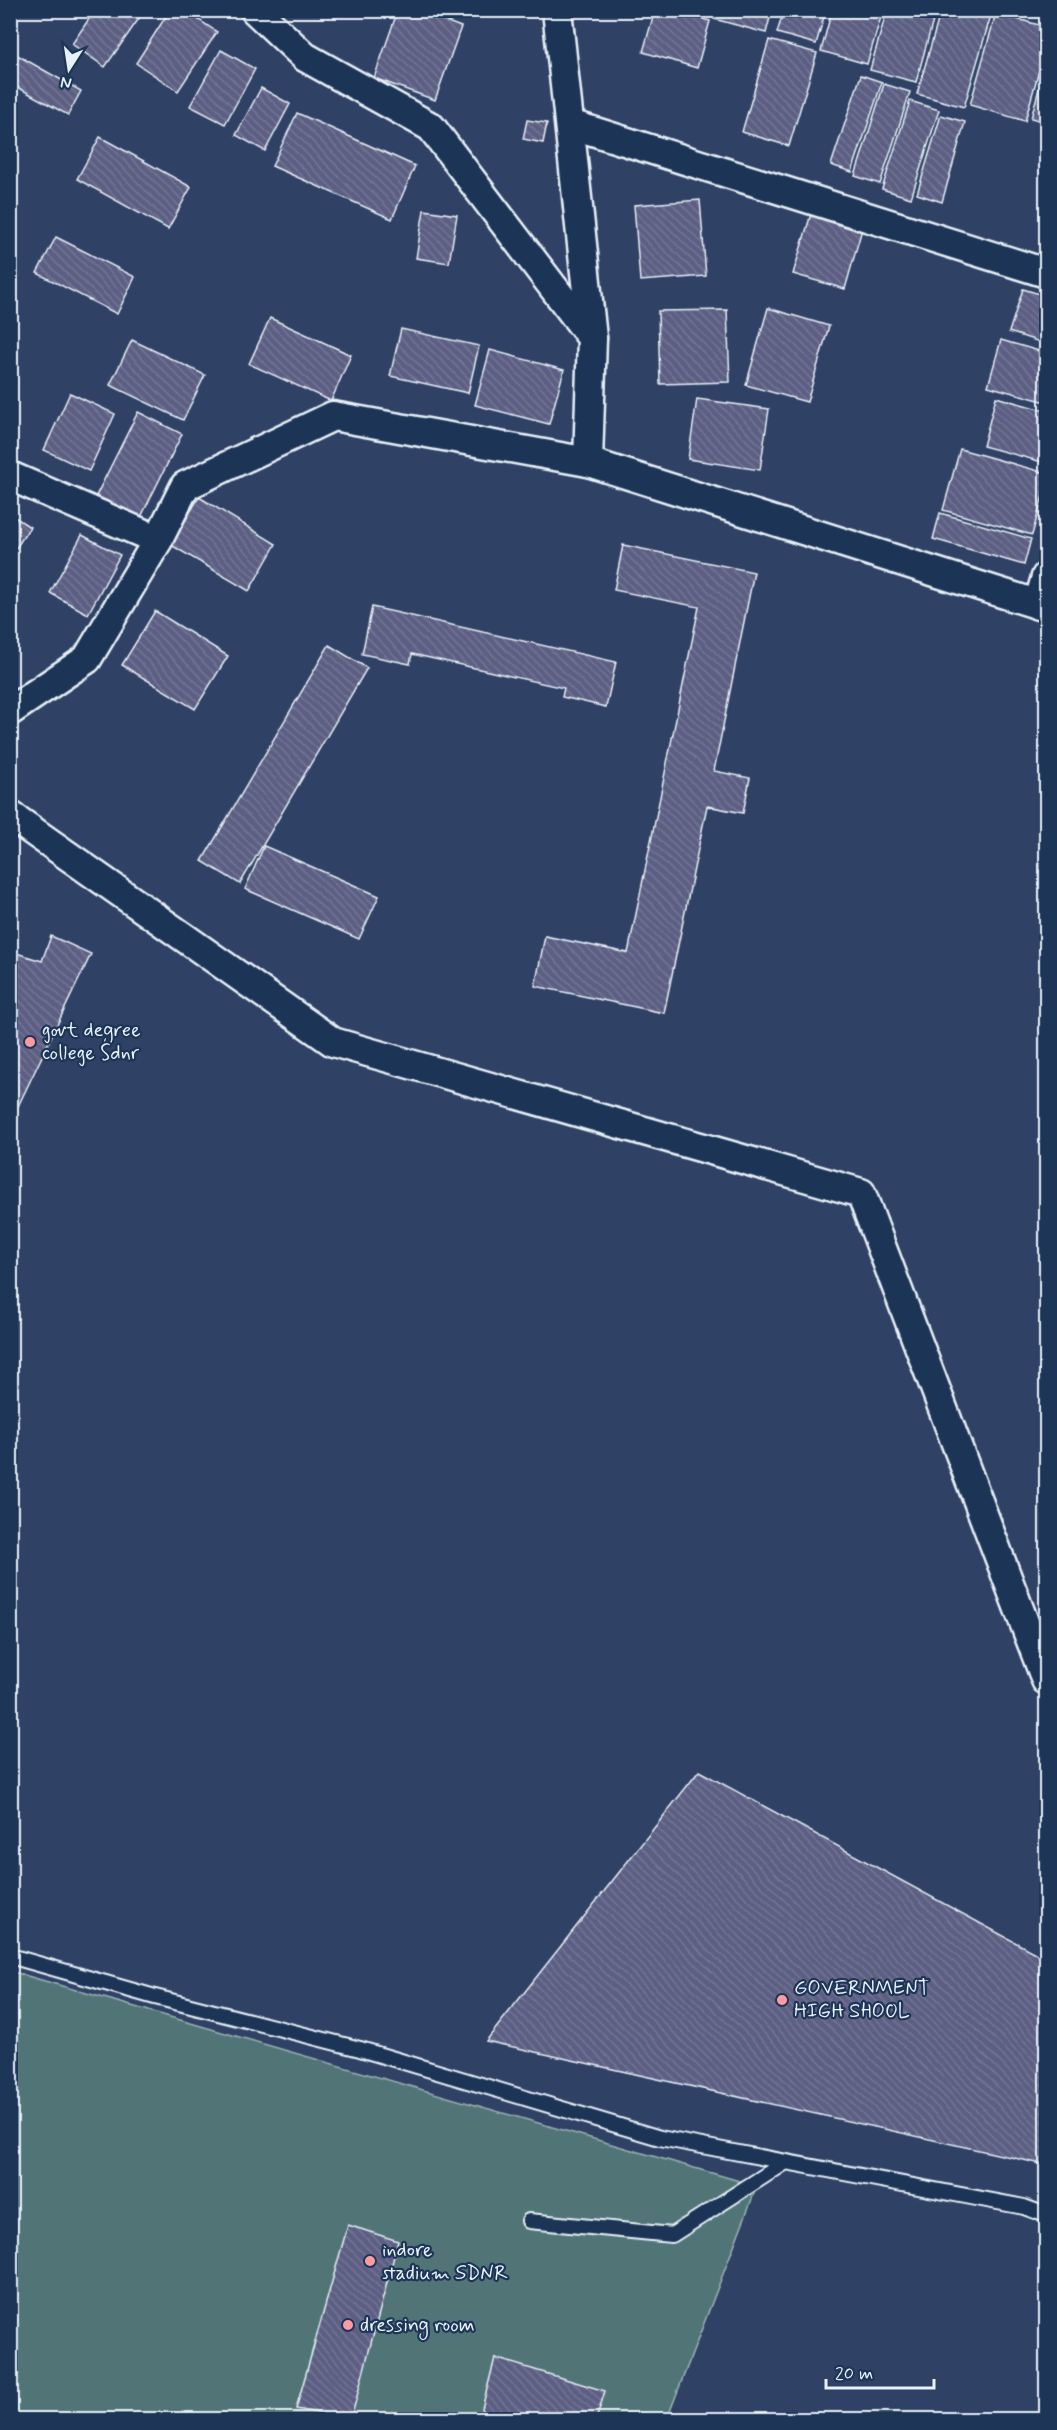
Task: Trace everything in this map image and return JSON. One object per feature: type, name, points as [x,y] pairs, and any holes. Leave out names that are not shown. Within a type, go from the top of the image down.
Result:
[{"type":"street","points":[[255,10],[305,57],[431,127],[592,338]]},
{"type":"street","points":[[557,10],[592,338],[588,462]]},
{"type":"street","points":[[570,124],[1047,273]]},
{"type":"street","points":[[10,711],[87,659],[158,540],[185,486],[333,416],[588,462],[1042,606],[1047,577]]},
{"type":"street","points":[[10,476],[158,540]]},
{"type":"street","points":[[10,815],[333,1042],[861,1193],[1047,1680]]},
{"type":"lane","points":[[10,1956],[155,1997],[360,2049],[660,2138],[1024,2207],[1047,2215]]},
{"type":"lane","points":[[529,2221],[672,2235],[786,2162]]},
{"type":"green space","name":"indore stadium SDNR","points":[[10,1971],[757,2186],[667,2419],[11,2419]]},
{"type":"building","points":[[95,10],[145,10],[105,67],[72,44]]},
{"type":"building","points":[[170,10],[184,10],[217,32],[178,91],[136,63]]},
{"type":"building","points":[[398,10],[415,10],[461,27],[435,100],[374,78]]},
{"type":"building","points":[[655,10],[673,10],[710,21],[697,68],[643,52]]},
{"type":"building","points":[[717,10],[772,10],[766,33],[714,19]]},
{"type":"building","points":[[784,10],[826,10],[816,44],[777,33]]},
{"type":"building","points":[[832,10],[883,10],[867,64],[821,51]]},
{"type":"building","points":[[887,10],[936,10],[916,82],[870,70]]},
{"type":"building","points":[[941,10],[975,10],[991,15],[964,107],[917,94]]},
{"type":"building","points":[[996,13],[1046,27],[1046,45],[1025,121],[970,105]]},
{"type":"building","points":[[769,40],[817,53],[789,146],[742,132]]},
{"type":"building","points":[[221,50],[255,69],[225,124],[190,106]]},
{"type":"building","points":[[10,51],[81,91],[68,115],[10,83]]},
{"type":"building","points":[[1046,63],[1046,122],[1031,118]]},
{"type":"building","points":[[861,75],[882,82],[852,172],[831,165]]},
{"type":"building","points":[[884,84],[910,92],[880,184],[855,176]]},
{"type":"building","points":[[261,88],[290,104],[265,151],[236,135]]},
{"type":"building","points":[[910,101],[939,110],[911,198],[882,189]]},
{"type":"building","points":[[297,113],[415,166],[392,219],[272,166]]},
{"type":"building","points":[[941,115],[965,122],[942,202],[917,194]]},
{"type":"building","points":[[527,120],[547,123],[543,143],[523,139]]},
{"type":"building","points":[[100,137],[191,187],[168,229],[77,179]]},
{"type":"building","points":[[700,200],[706,276],[640,281],[634,205]]},
{"type":"building","points":[[424,210],[457,215],[449,263],[416,258]]},
{"type":"building","points":[[811,214],[862,229],[845,289],[793,274]]},
{"type":"building","points":[[56,237],[135,277],[117,314],[37,273]]},
{"type":"building","points":[[1023,289],[1046,296],[1046,344],[1009,332]]},
{"type":"building","points":[[768,308],[829,326],[807,402],[746,385]]},
{"type":"building","points":[[727,310],[730,382],[660,384],[658,311]]},
{"type":"building","points":[[270,318],[351,355],[331,401],[249,364]]},
{"type":"building","points":[[401,329],[479,346],[468,393],[390,376]]},
{"type":"building","points":[[132,340],[205,375],[183,420],[110,385]]},
{"type":"building","points":[[1001,340],[1046,353],[1046,402],[988,386]]},
{"type":"building","points":[[490,350],[564,370],[549,424],[475,405]]},
{"type":"building","points":[[70,393],[115,414],[89,471],[44,450]]},
{"type":"building","points":[[996,397],[1046,411],[1046,463],[983,446]]},
{"type":"building","points":[[697,399],[769,409],[760,470],[688,459]]},
{"type":"building","points":[[138,412],[182,434],[141,517],[96,496]]},
{"type":"building","points":[[960,449],[1046,473],[1046,485],[1032,535],[943,510]]},
{"type":"building","points":[[199,497],[276,544],[249,591],[171,545]]},
{"type":"building","points":[[940,513],[1031,539],[1024,565],[933,539]]},
{"type":"building","points":[[10,514],[30,527],[10,557]]},
{"type":"building","points":[[82,535],[120,555],[88,614],[50,593]]},
{"type":"building","points":[[623,545],[754,572],[714,771],[750,778],[743,813],[707,806],[664,1013],[535,986],[545,936],[628,953],[699,607],[614,590]]},
{"type":"building","points":[[372,607],[616,662],[606,707],[562,697],[564,688],[412,654],[410,664],[362,654]]},
{"type":"building","points":[[155,611],[228,656],[195,709],[122,665]]},
{"type":"building","points":[[329,645],[367,668],[240,884],[202,861]]},
{"type":"building","points":[[264,846],[379,896],[359,939],[245,889]]},
{"type":"building","name":"govt degree college Sdnr","points":[[51,936],[91,954],[10,1123],[10,951],[42,961]]},
{"type":"building","name":"GOVERNMENT HIGH SHOOL","points":[[699,1771],[1046,1959],[1046,2165],[486,2041]]},
{"type":"building","name":"dressing room","points":[[348,2225],[398,2241],[351,2419],[296,2409]]},
{"type":"building","points":[[495,2358],[605,2391],[596,2420],[479,2420]]},
{"type":"place","name":"govt degree college Sdnr","points":[[30,1042]]},
{"type":"place","name":"GOVERNMENT HIGH SHOOL","points":[[782,2000]]},
{"type":"place","name":"indore stadium SDNR","points":[[370,2261]]},
{"type":"place","name":"dressing room","points":[[348,2325]]}]
